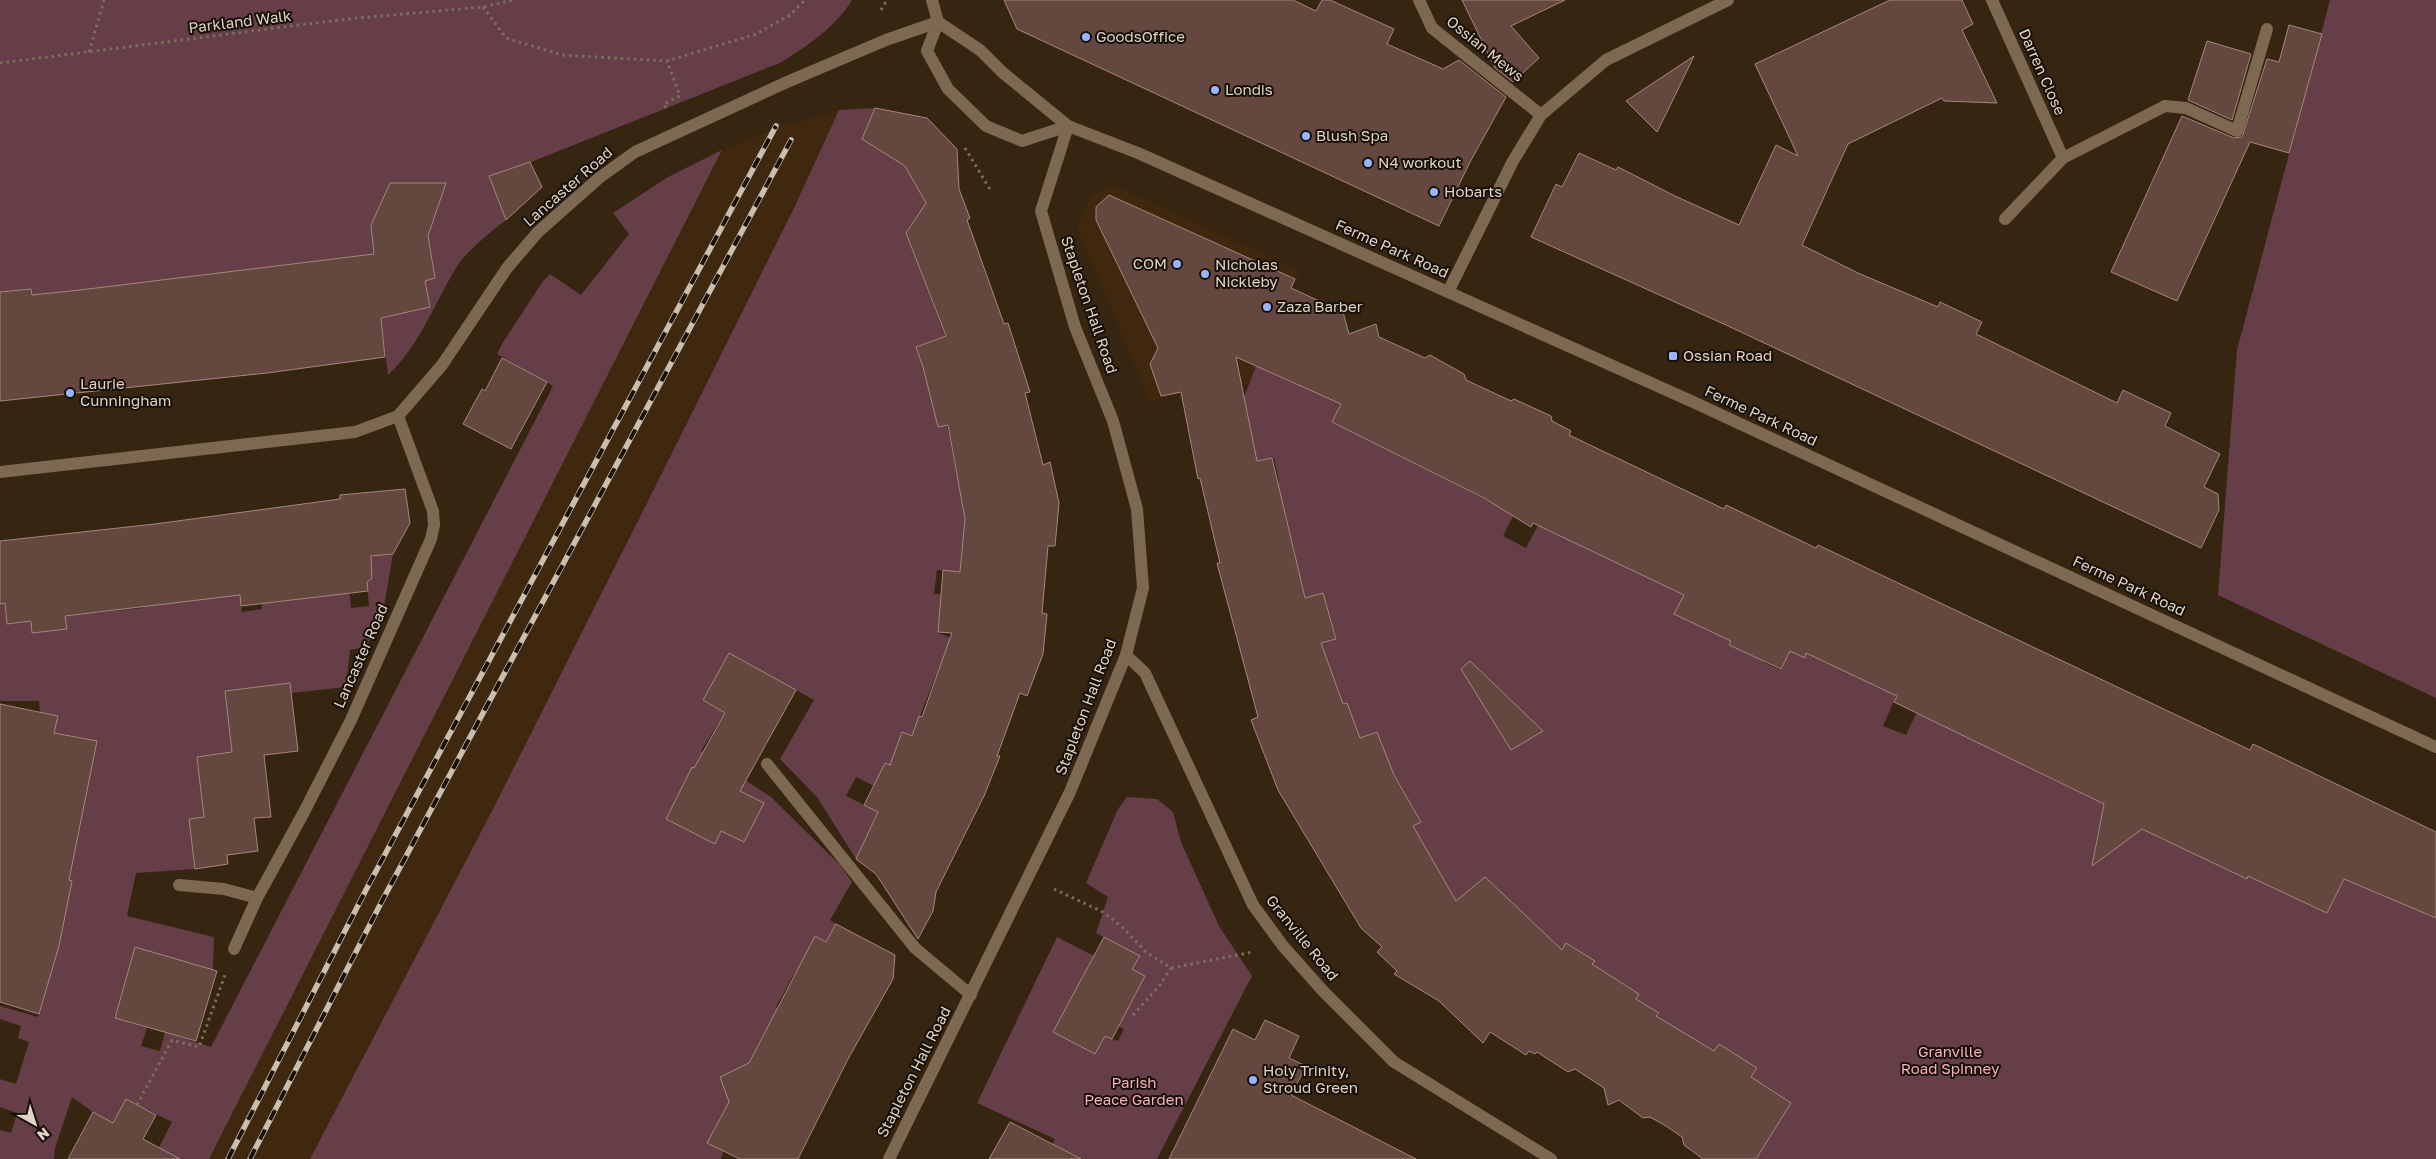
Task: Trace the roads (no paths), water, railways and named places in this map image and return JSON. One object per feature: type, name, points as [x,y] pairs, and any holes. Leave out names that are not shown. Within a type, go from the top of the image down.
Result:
[{"type":"street","points":[[932,0],[938,22],[928,51],[948,89],[986,126],[1022,141],[1068,126]]},
{"type":"street","name":"Ossian Mews","points":[[1419,0],[1432,28],[1541,115]]},
{"type":"street","points":[[1448,292],[1513,160],[1541,115],[1606,60],[1728,0]]},
{"type":"street","name":"Darren Close","points":[[1992,0],[2063,158]]},
{"type":"street","points":[[938,22],[980,50],[1002,72],[1068,126]]},
{"type":"street","name":"Lancaster Road","points":[[0,472],[355,432],[398,416],[442,365],[506,268],[538,232],[599,178],[635,152],[676,132],[877,44],[938,22]]},
{"type":"street","points":[[2005,219],[2063,158],[2165,106],[2186,108],[2237,131],[2267,29]]},
{"type":"street","name":"Ferme Park Road","points":[[1068,126],[1138,152],[1691,401],[2436,747]]},
{"type":"street","name":"Stapleton Hall Road","points":[[889,1159],[1070,792],[1126,655],[1143,588],[1137,509],[1113,421],[1075,326],[1041,211],[1068,126]]},
{"type":"street","name":"Lancaster Road","points":[[234,949],[257,898],[351,720],[431,539],[434,525],[432,511],[398,416]]},
{"type":"street","name":"Granville Road","points":[[1126,655],[1145,672],[1253,905],[1283,946],[1394,1062],[1551,1159]]},
{"type":"street","points":[[767,764],[915,948],[971,995]]},
{"type":"street","points":[[179,885],[224,889],[257,898]]},
{"type":"railway","points":[[228,1159],[368,886],[776,126]]},
{"type":"railway","points":[[250,1159],[382,901],[791,140]]},
{"type":"place","name":"GoodsOffice","points":[[1086,37]]},
{"type":"place","name":"Londis","points":[[1215,90]]},
{"type":"place","name":"Blush Spa","points":[[1306,136]]},
{"type":"place","name":"N4 workout","points":[[1368,163]]},
{"type":"place","name":"Hobarts","points":[[1434,192]]},
{"type":"place","name":"COM","points":[[1177,264]]},
{"type":"place","name":"Nicholas Nickleby","points":[[1205,274]]},
{"type":"place","name":"Zaza Barber","points":[[1267,307]]},
{"type":"place","name":"Ossian Road","points":[[1673,356]]},
{"type":"place","name":"Laurie Cunningham","points":[[70,393]]},
{"type":"place","name":"Holy Trinity, Stroud Green","points":[[1253,1080]]},
{"type":"park label","name":"Granville Road Spinney","points":[[1950,1060]]},
{"type":"park label","name":"Parish Peace Garden","points":[[1134,1092]]}]
